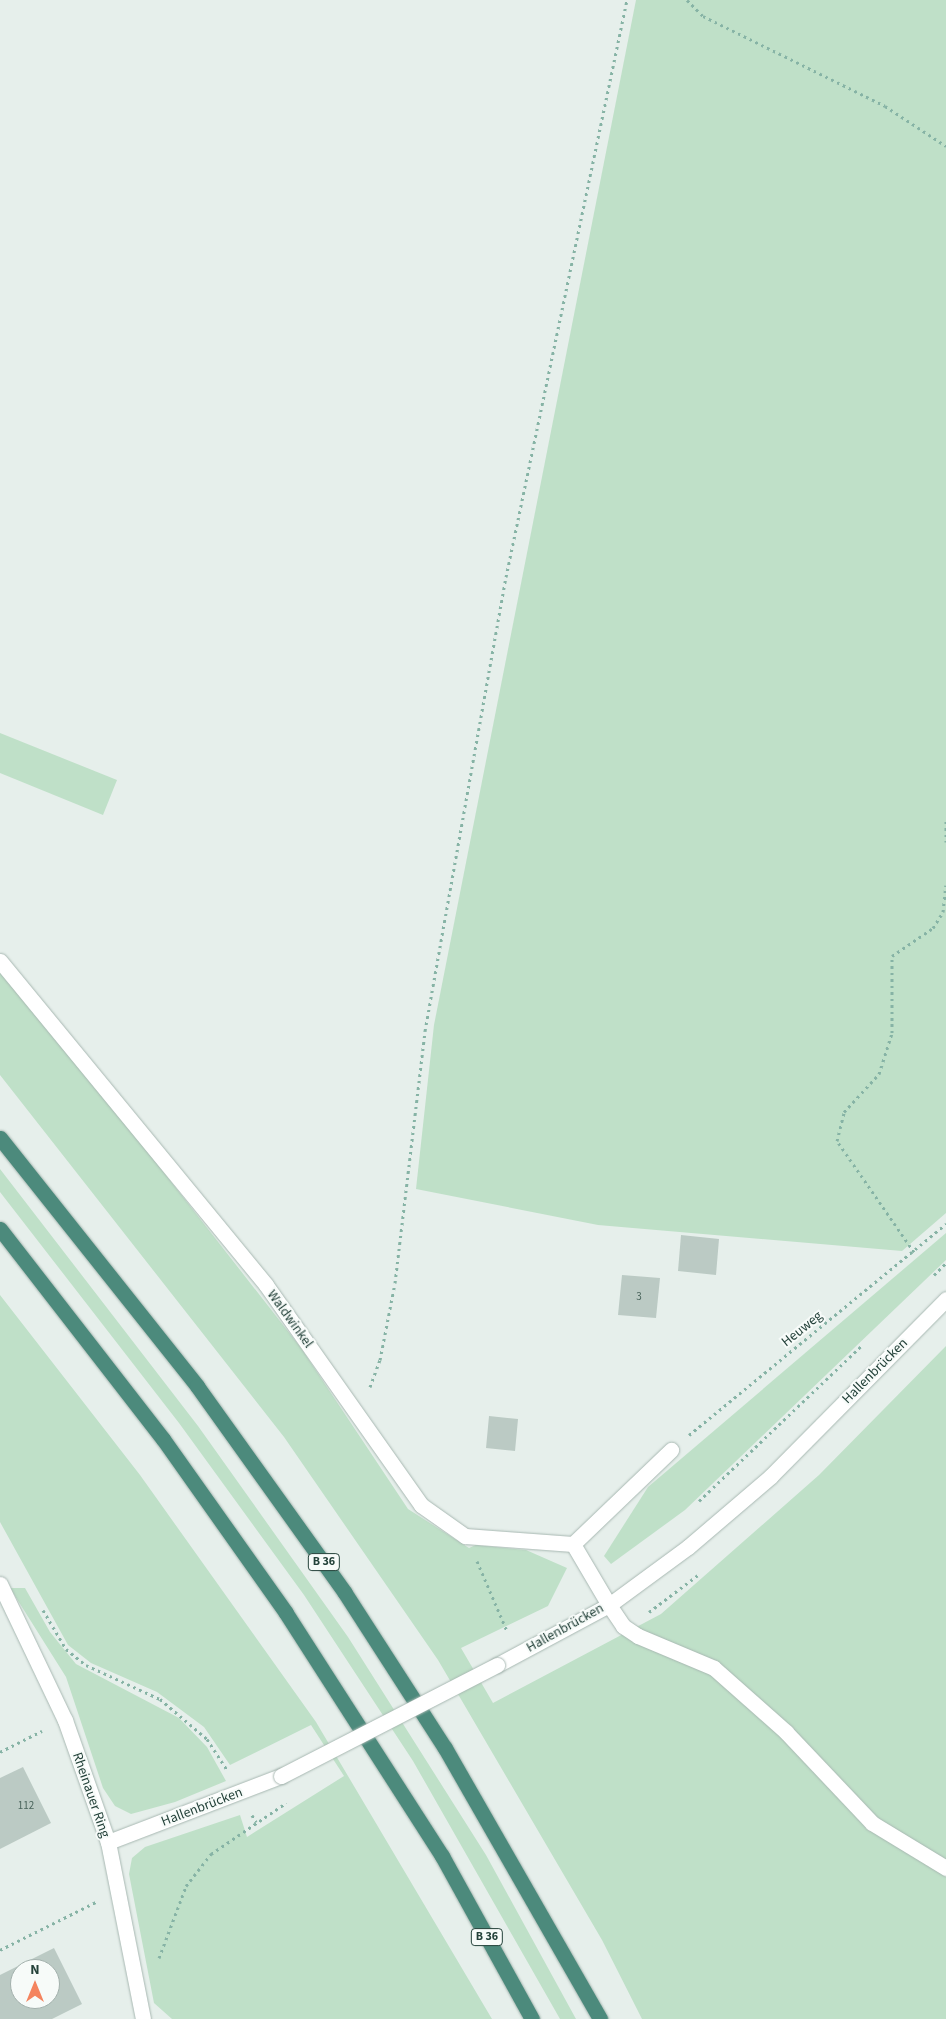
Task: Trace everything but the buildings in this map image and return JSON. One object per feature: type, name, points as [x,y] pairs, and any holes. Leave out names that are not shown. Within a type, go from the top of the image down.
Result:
[{"type":"highway","name":"B 36","points":[[0,1138],[162,1341],[345,1593],[455,1764],[600,2019]]},
{"type":"highway","name":"B 36","points":[[0,1229],[163,1439],[286,1613],[442,1856],[532,2019]]},
{"type":"street","name":"Waldwinkel","points":[[0,961],[266,1285],[359,1413],[421,1506],[465,1536]]},
{"type":"street","name":"Hallenbrücken","points":[[108,1842],[281,1776],[497,1665],[608,1605],[688,1547],[771,1476],[946,1299]]},
{"type":"street","points":[[465,1536],[573,1544],[671,1450]]},
{"type":"street","points":[[573,1544],[608,1605],[624,1626],[638,1636],[714,1668],[786,1732],[872,1823],[943,1863]]},
{"type":"street","name":"Rheinauer Ring","points":[[0,1584],[65,1720],[108,1842],[143,2019]]},
{"type":"path","points":[[359,1413],[380,1360],[395,1283],[425,1031],[506,577],[627,0]]},
{"type":"path","points":[[687,0],[703,16],[885,106],[946,146]]},
{"type":"path","points":[[946,821],[946,842]]},
{"type":"path","points":[[914,1252],[838,1141],[844,1112],[879,1074],[892,1033],[892,956],[933,928],[944,913],[946,885]]},
{"type":"path","name":"Heuweg","points":[[671,1450],[946,1224]]},
{"type":"path","points":[[932,1277],[946,1264]]},
{"type":"path","points":[[695,1505],[867,1339]]},
{"type":"path","points":[[465,1536],[508,1632]]},
{"type":"path","points":[[38,1600],[66,1649],[86,1665],[160,1700],[207,1739],[229,1772]]},
{"type":"path","points":[[0,1752],[65,1720]]},
{"type":"path","points":[[156,1968],[186,1886],[211,1854],[295,1798]]},
{"type":"path","points":[[0,1950],[118,1890]]},
{"type":"green space","points":[[636,0],[946,0],[946,1213],[902,1251],[598,1225],[416,1189],[434,1025]]},
{"type":"green space","points":[[0,733],[117,780],[103,815],[0,773]]},
{"type":"green space","points":[[0,973],[90,1078],[301,1348],[408,1509],[469,1548],[476,1545],[526,1550],[567,1568],[548,1606],[461,1648],[493,1703],[661,1614],[819,1475],[946,1346],[946,2019],[642,2019],[602,1940],[438,1660],[284,1437],[0,1075]]},
{"type":"green space","points":[[0,1169],[198,1426],[348,1637],[486,1855],[576,2019],[560,2019],[413,1761],[304,1595],[179,1423],[0,1192]]},
{"type":"green space","points":[[946,1233],[946,1260],[685,1510],[611,1564],[604,1556],[648,1487]]},
{"type":"green space","points":[[0,1295],[140,1475],[316,1722],[492,2019],[172,2019],[154,2003],[129,1874],[132,1858],[145,1847],[240,1815],[247,1837],[344,1776],[311,1725],[230,1765],[204,1727],[157,1692],[91,1663],[68,1645],[0,1522]]},
{"type":"green space","points":[[10,1588],[25,1588],[50,1632],[76,1664],[179,1718],[207,1747],[226,1781],[175,1802],[131,1814],[115,1806],[103,1788],[66,1677]]}]
